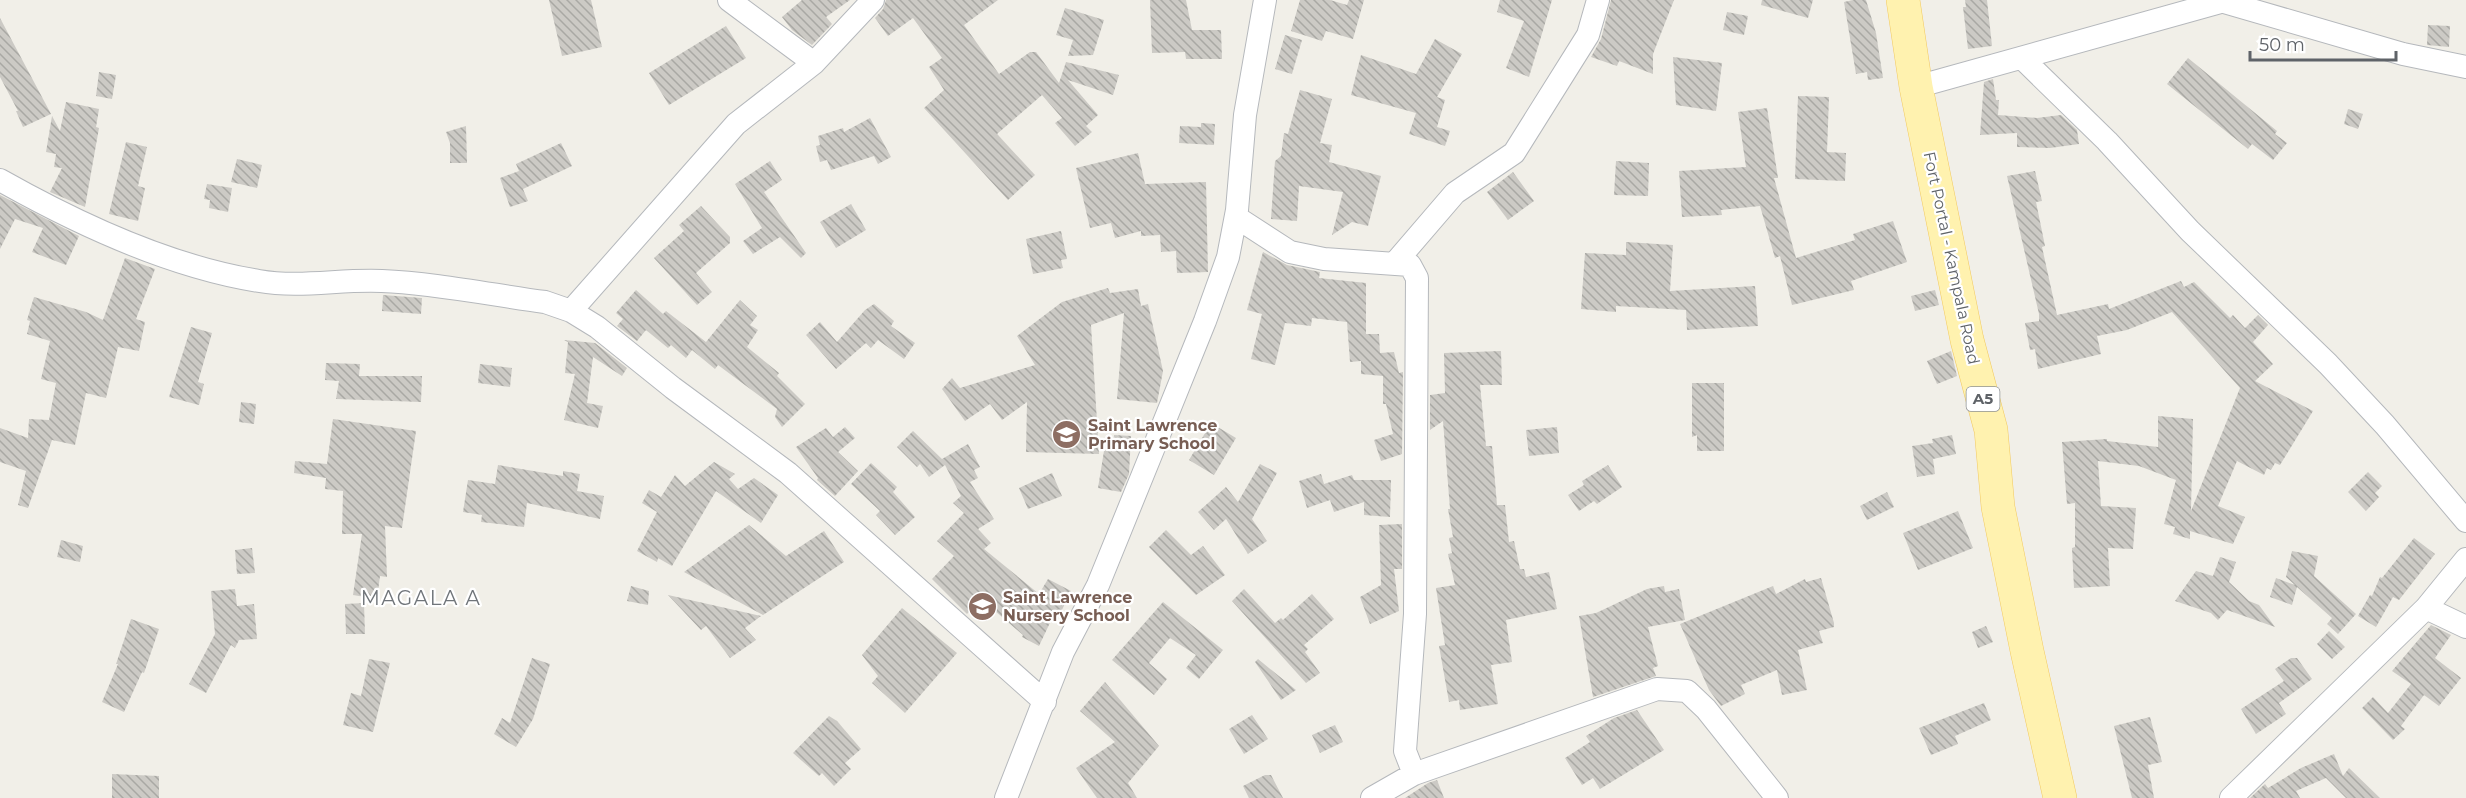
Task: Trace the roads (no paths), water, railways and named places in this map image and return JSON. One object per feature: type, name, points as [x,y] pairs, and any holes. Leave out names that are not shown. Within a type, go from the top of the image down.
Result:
[{"type":"main road","name":"Fort Portal - Kampala Road","points":[[1903,0],[1917,87],[1967,340],[1991,430],[1998,507],[2060,798]]},
{"type":"street","points":[[729,0],[814,63]]},
{"type":"street","points":[[571,311],[736,124],[814,63],[873,0]]},
{"type":"street","points":[[1006,798],[1046,702],[1063,652],[1098,585],[1205,321],[1228,256],[1236,217],[1245,115],[1265,0]]},
{"type":"street","points":[[1394,264],[1455,193],[1514,153],[1588,35],[1598,0]]},
{"type":"street","points":[[1917,87],[2226,1],[2403,54],[2466,67]]},
{"type":"street","points":[[2022,58],[2107,141],[2190,231],[2328,364],[2385,424],[2466,521]]},
{"type":"street","points":[[0,180],[139,248],[186,264],[260,282],[309,285],[383,281],[545,302],[571,311],[597,327],[673,388],[788,473],[1046,702]]},
{"type":"street","points":[[1236,217],[1290,252],[1324,259],[1410,265],[1417,278],[1415,614],[1405,751],[1414,774]]},
{"type":"street","points":[[2231,798],[2426,608],[2466,559]]},
{"type":"street","points":[[2426,608],[2466,627]]},
{"type":"street","points":[[1372,798],[1414,774],[1657,689],[1687,691],[1706,709],[1777,798]]},
{"type":"place","name":"Saint Lawrence Primary School","points":[[1067,434]]},
{"type":"place","name":"Saint Lawrence Nursery School","points":[[982,606]]},
{"type":"district","name":"MAGALA A","points":[[421,598]]}]
